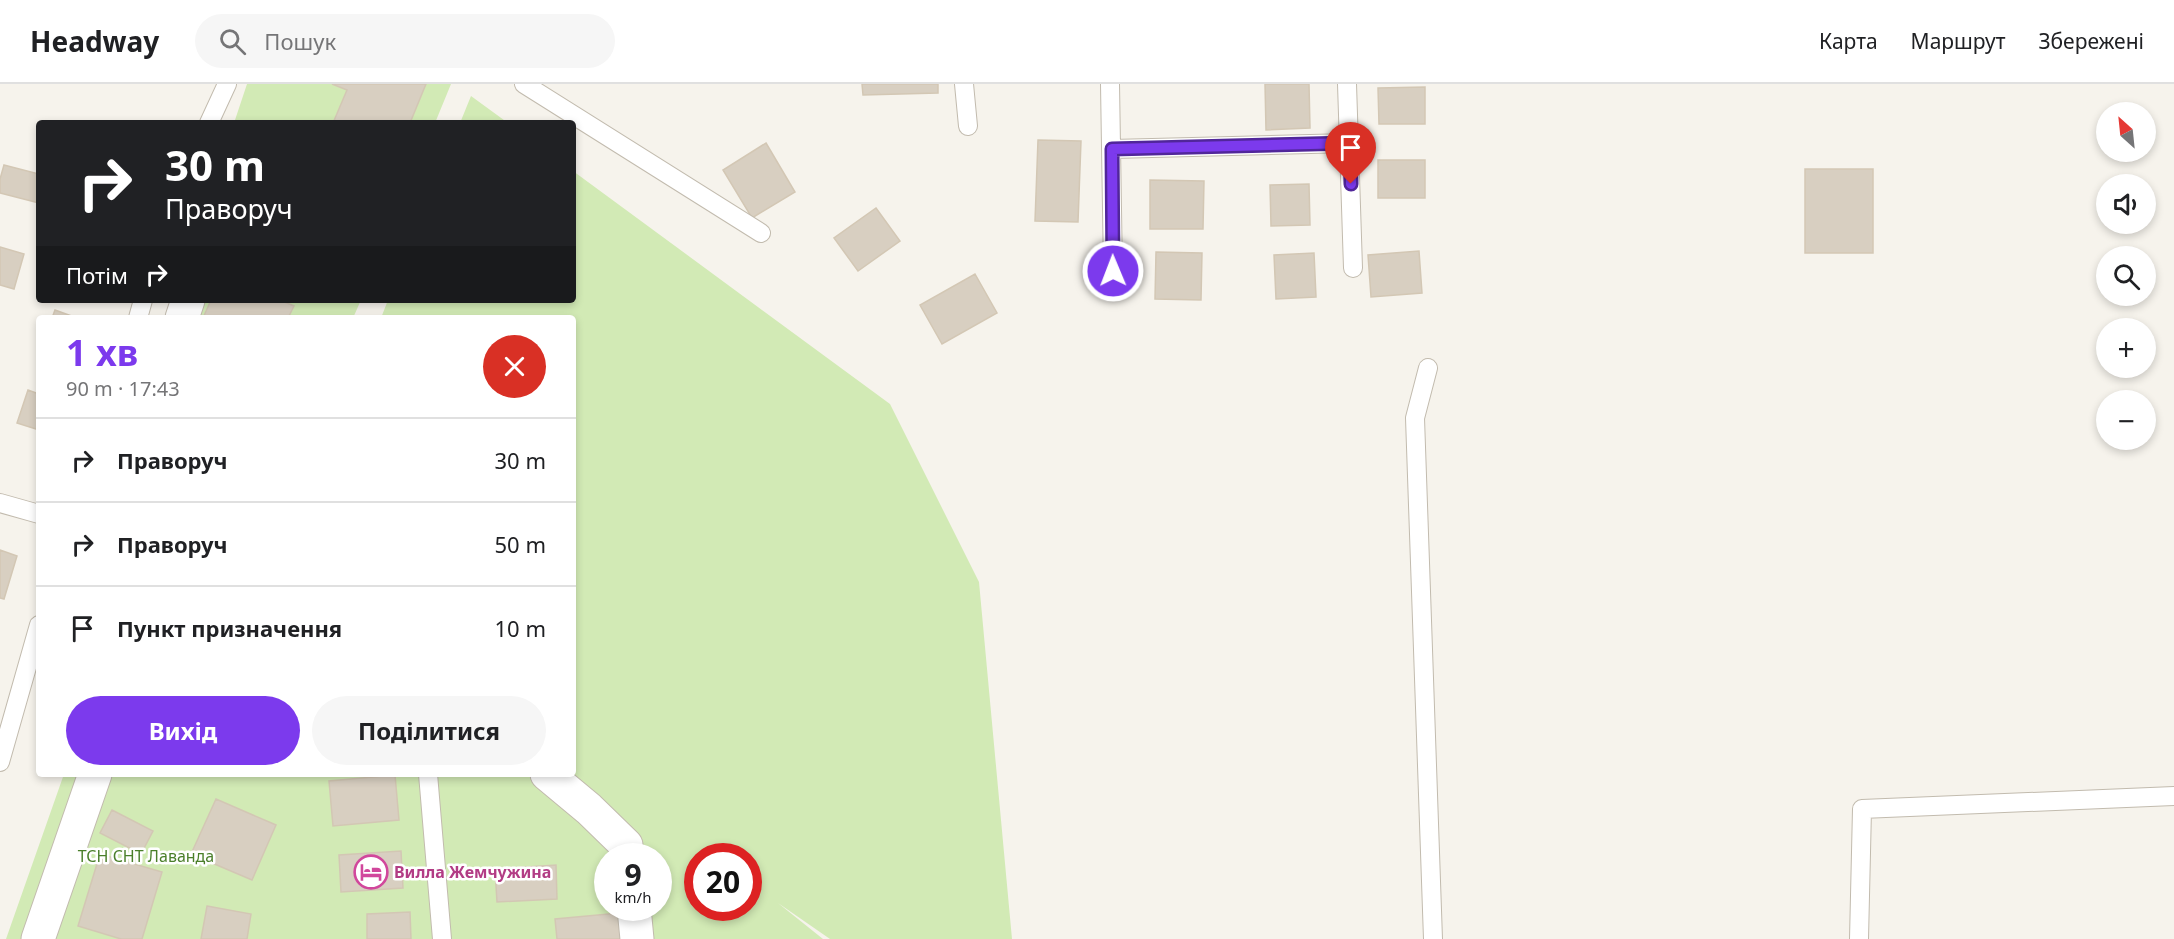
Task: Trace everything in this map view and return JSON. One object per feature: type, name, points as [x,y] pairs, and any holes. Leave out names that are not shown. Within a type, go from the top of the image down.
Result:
[{"type":"street","points":[[38,939],[94,777]]},
{"type":"street","points":[[551,777],[589,809],[624,843]]},
{"type":"street","points":[[635,921],[637,939]]},
{"type":"lane","points":[[210,120],[227,84]]},
{"type":"lane","points":[[524,84],[761,233]]},
{"type":"lane","points":[[964,84],[968,126]]},
{"type":"lane","points":[[1110,84],[1113,271]]},
{"type":"lane","points":[[1347,84],[1353,268]]},
{"type":"lane","points":[[1112,149],[1350,143]]},
{"type":"lane","points":[[1428,368],[1415,418],[1433,939]]},
{"type":"lane","points":[[0,503],[36,513]]},
{"type":"lane","points":[[0,762],[36,636]]},
{"type":"lane","points":[[428,777],[442,939]]},
{"type":"lane","points":[[1859,939],[1862,809],[2174,796]]},
{"type":"green space","points":[[247,84],[451,84],[436,120],[235,120]]},
{"type":"green space","points":[[471,96],[504,120],[461,120]]},
{"type":"green space","name":"ТСН СНТ Лаванда","points":[[576,173],[890,404],[979,582],[1012,939],[830,939],[778,903],[823,939],[6,939],[63,777],[576,777],[576,315],[382,315],[387,303],[576,303]]},
{"type":"green space","points":[[172,303],[360,303],[354,315],[167,315]]},
{"type":"building","points":[[332,84],[426,84],[411,120],[334,120],[347,90]]},
{"type":"building","points":[[862,84],[938,84],[938,93],[863,95]]},
{"type":"building","points":[[1265,84],[1309,84],[1310,128],[1266,130]]},
{"type":"building","points":[[1425,87],[1425,124],[1379,124],[1378,88]]},
{"type":"building","points":[[1038,140],[1081,141],[1078,222],[1035,221]]},
{"type":"building","points":[[766,143],[795,192],[752,218],[723,170]]},
{"type":"building","points":[[1378,160],[1425,160],[1425,198],[1378,198]]},
{"type":"building","points":[[4,165],[36,173],[36,202],[0,193],[0,179]]},
{"type":"building","points":[[1805,169],[1873,169],[1873,253],[1805,253]]},
{"type":"building","points":[[1150,180],[1204,181],[1203,229],[1150,229]]},
{"type":"building","points":[[1309,184],[1310,225],[1271,226],[1270,185]]},
{"type":"building","points":[[876,208],[900,241],[858,271],[834,238]]},
{"type":"building","points":[[0,247],[24,254],[14,289],[0,285]]},
{"type":"building","points":[[1419,251],[1422,293],[1371,297],[1368,255]]},
{"type":"building","points":[[1156,252],[1202,253],[1201,300],[1155,299]]},
{"type":"building","points":[[1314,253],[1316,297],[1276,299],[1274,255]]},
{"type":"building","points":[[975,274],[997,313],[942,344],[920,305]]},
{"type":"building","points":[[210,303],[287,303],[294,306],[290,315],[204,315]]},
{"type":"building","points":[[55,310],[69,315],[53,315]]},
{"type":"building","points":[[28,390],[36,393],[36,429],[17,423]]},
{"type":"building","points":[[0,550],[17,556],[4,599],[0,598]]},
{"type":"building","points":[[395,777],[399,820],[333,826],[329,781]]},
{"type":"building","points":[[216,799],[276,825],[252,880],[191,854]]},
{"type":"building","points":[[112,810],[153,831],[141,854],[100,833]]},
{"type":"building","name":"Вилла Жемчужина","points":[[401,851],[403,888],[341,892],[339,855]]},
{"type":"building","points":[[100,854],[162,872],[142,939],[121,939],[78,926]]},
{"type":"building","points":[[556,865],[557,899],[497,902],[495,869]]},
{"type":"building","points":[[207,906],[251,914],[247,939],[201,939]]},
{"type":"building","points":[[410,912],[411,939],[367,939],[367,914]]},
{"type":"building","points":[[594,915],[594,921],[620,921],[621,939],[557,939],[555,919]]},
{"type":"place","name":"Вилла Жемчужина","points":[[371,872]]},
{"type":"route","points":[[1113,271],[1112,149],[1350,143],[1351,184]]}]
